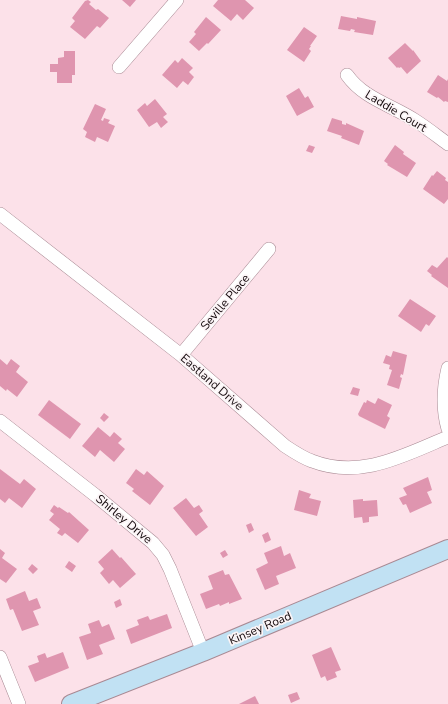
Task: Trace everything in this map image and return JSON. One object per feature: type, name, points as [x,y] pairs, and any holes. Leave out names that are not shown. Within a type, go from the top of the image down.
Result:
[{"type":"street","points":[[119,67],[177,0]]},
{"type":"street","name":"Laddie Court","points":[[347,75],[353,84],[368,96],[416,120],[448,144]]},
{"type":"street","name":"Eastland Drive","points":[[0,214],[181,355],[285,446],[305,458],[318,463],[347,469],[366,468],[394,459],[448,437]]},
{"type":"street","name":"Seville Place","points":[[181,355],[269,249]]},
{"type":"street","points":[[448,368],[443,400],[444,415],[448,429]]},
{"type":"street","name":"Shirley Drive","points":[[0,421],[95,495],[153,543],[163,555],[170,569],[203,652]]},
{"type":"street","name":"Kinsey Road","points":[[71,704],[203,652],[448,549]]},
{"type":"street","points":[[0,657],[19,704]]},
{"type":"building","points":[[88,0],[91,2],[89,4],[96,10],[98,9],[109,18],[100,28],[97,26],[85,39],[70,27],[75,21],[72,18],[85,1]]},
{"type":"building","points":[[122,0],[136,0],[130,7]]},
{"type":"building","points":[[218,0],[245,0],[254,8],[243,20],[237,14],[231,21],[213,6]]},
{"type":"building","points":[[341,16],[357,19],[357,17],[376,21],[373,35],[354,32],[355,30],[351,29],[350,31],[338,29]]},
{"type":"building","points":[[206,17],[221,30],[199,51],[189,42],[196,34],[194,32]]},
{"type":"building","points":[[304,27],[317,36],[310,46],[309,49],[311,51],[304,62],[287,50]]},
{"type":"building","points":[[405,43],[413,50],[421,61],[407,74],[401,67],[397,68],[388,58]]},
{"type":"building","points":[[64,51],[75,51],[75,75],[72,75],[72,83],[57,83],[57,72],[50,72],[50,64],[58,64],[58,58],[64,57]]},
{"type":"building","points":[[182,58],[193,68],[189,72],[194,77],[188,85],[183,81],[177,88],[162,75],[175,60],[178,63]]},
{"type":"building","points":[[438,75],[447,81],[448,79],[448,102],[444,102],[438,97],[437,98],[427,92]]},
{"type":"building","points":[[299,88],[305,98],[308,96],[314,107],[297,116],[286,96]]},
{"type":"building","points":[[155,99],[167,114],[163,117],[168,122],[161,128],[157,122],[149,127],[137,110],[145,103],[147,106]]},
{"type":"building","points":[[95,104],[106,109],[101,120],[103,121],[104,118],[110,120],[108,123],[115,126],[108,142],[97,137],[95,142],[85,137],[87,132],[83,129]]},
{"type":"building","points":[[332,118],[342,121],[342,124],[346,125],[346,123],[364,131],[359,145],[341,138],[342,136],[327,131]]},
{"type":"building","points":[[309,145],[315,147],[312,153],[306,151]]},
{"type":"building","points":[[395,145],[404,152],[403,154],[416,163],[407,177],[387,165],[388,164],[384,161]]},
{"type":"building","points":[[437,171],[446,178],[445,180],[448,182],[448,199],[444,204],[423,189],[432,175],[433,176]]},
{"type":"building","points":[[447,257],[448,288],[431,276],[432,275],[427,271],[432,265],[437,268]]},
{"type":"building","points":[[410,299],[436,316],[429,326],[426,324],[421,332],[398,316]]},
{"type":"building","points":[[393,351],[407,355],[403,375],[401,374],[400,377],[402,378],[399,389],[387,385],[392,370],[389,369],[390,365],[383,363],[386,355],[391,357]]},
{"type":"building","points":[[0,359],[7,365],[11,359],[20,366],[16,372],[28,382],[17,397],[7,389],[6,391],[0,386]]},
{"type":"building","points":[[353,387],[360,389],[358,396],[350,394]]},
{"type":"building","points":[[378,398],[392,405],[387,416],[390,418],[385,429],[359,416],[358,414],[364,402],[366,403],[367,400],[375,404]]},
{"type":"building","points":[[49,400],[81,424],[70,439],[38,415]]},
{"type":"building","points":[[104,413],[109,417],[104,422],[100,418]]},
{"type":"building","points":[[98,427],[110,437],[114,432],[122,439],[118,443],[125,449],[114,462],[100,450],[95,457],[82,446]]},
{"type":"building","points":[[0,469],[20,484],[24,479],[36,489],[22,508],[9,498],[5,503],[0,499]]},
{"type":"building","points":[[136,469],[144,475],[147,471],[164,486],[150,505],[132,491],[134,489],[126,483]]},
{"type":"building","points":[[428,477],[432,490],[427,492],[432,503],[410,513],[406,504],[403,505],[399,498],[407,495],[403,488]]},
{"type":"building","points":[[299,490],[311,494],[309,498],[321,501],[317,516],[294,510]]},
{"type":"building","points":[[186,498],[194,508],[199,505],[203,511],[199,514],[208,527],[196,536],[173,508]]},
{"type":"building","points":[[363,499],[363,501],[377,500],[378,516],[369,517],[369,522],[363,523],[362,517],[354,518],[353,500]]},
{"type":"building","points":[[54,505],[68,513],[69,512],[89,530],[78,543],[65,533],[62,536],[57,533],[60,529],[49,520],[54,514],[50,511]]},
{"type":"building","points":[[251,523],[254,530],[249,533],[246,525]]},
{"type":"building","points":[[268,532],[271,540],[265,543],[262,535]]},
{"type":"building","points":[[281,546],[284,556],[290,553],[296,568],[276,576],[279,584],[265,590],[256,569],[268,563],[264,553]]},
{"type":"building","points":[[0,549],[5,553],[2,558],[17,569],[6,583],[0,579]]},
{"type":"building","points":[[112,549],[136,574],[120,588],[113,580],[109,584],[100,573],[104,569],[98,562]]},
{"type":"building","points":[[225,550],[228,555],[223,558],[220,553]]},
{"type":"building","points":[[69,561],[76,566],[72,572],[65,567]]},
{"type":"building","points":[[32,564],[38,569],[33,574],[28,569]]},
{"type":"building","points":[[223,570],[225,575],[229,574],[242,599],[220,606],[219,604],[206,609],[200,594],[213,589],[208,576]]},
{"type":"building","points":[[25,591],[29,601],[37,598],[41,608],[33,611],[39,625],[22,631],[13,609],[10,610],[6,599]]},
{"type":"building","points":[[120,599],[122,605],[116,608],[114,602]]},
{"type":"building","points":[[167,614],[172,628],[131,644],[126,630],[139,625],[137,620],[148,616],[150,620]]},
{"type":"building","points":[[99,620],[102,627],[109,624],[115,639],[99,645],[103,654],[87,660],[79,637],[91,633],[88,624]]},
{"type":"building","points":[[331,647],[341,670],[335,672],[337,677],[327,681],[325,676],[321,678],[312,655]]},
{"type":"building","points":[[63,652],[69,668],[35,682],[28,666],[39,662],[37,656],[45,653],[47,658]]},
{"type":"building","points":[[297,692],[300,699],[291,703],[288,695]]},
{"type":"building","points":[[255,696],[259,704],[239,704]]}]
